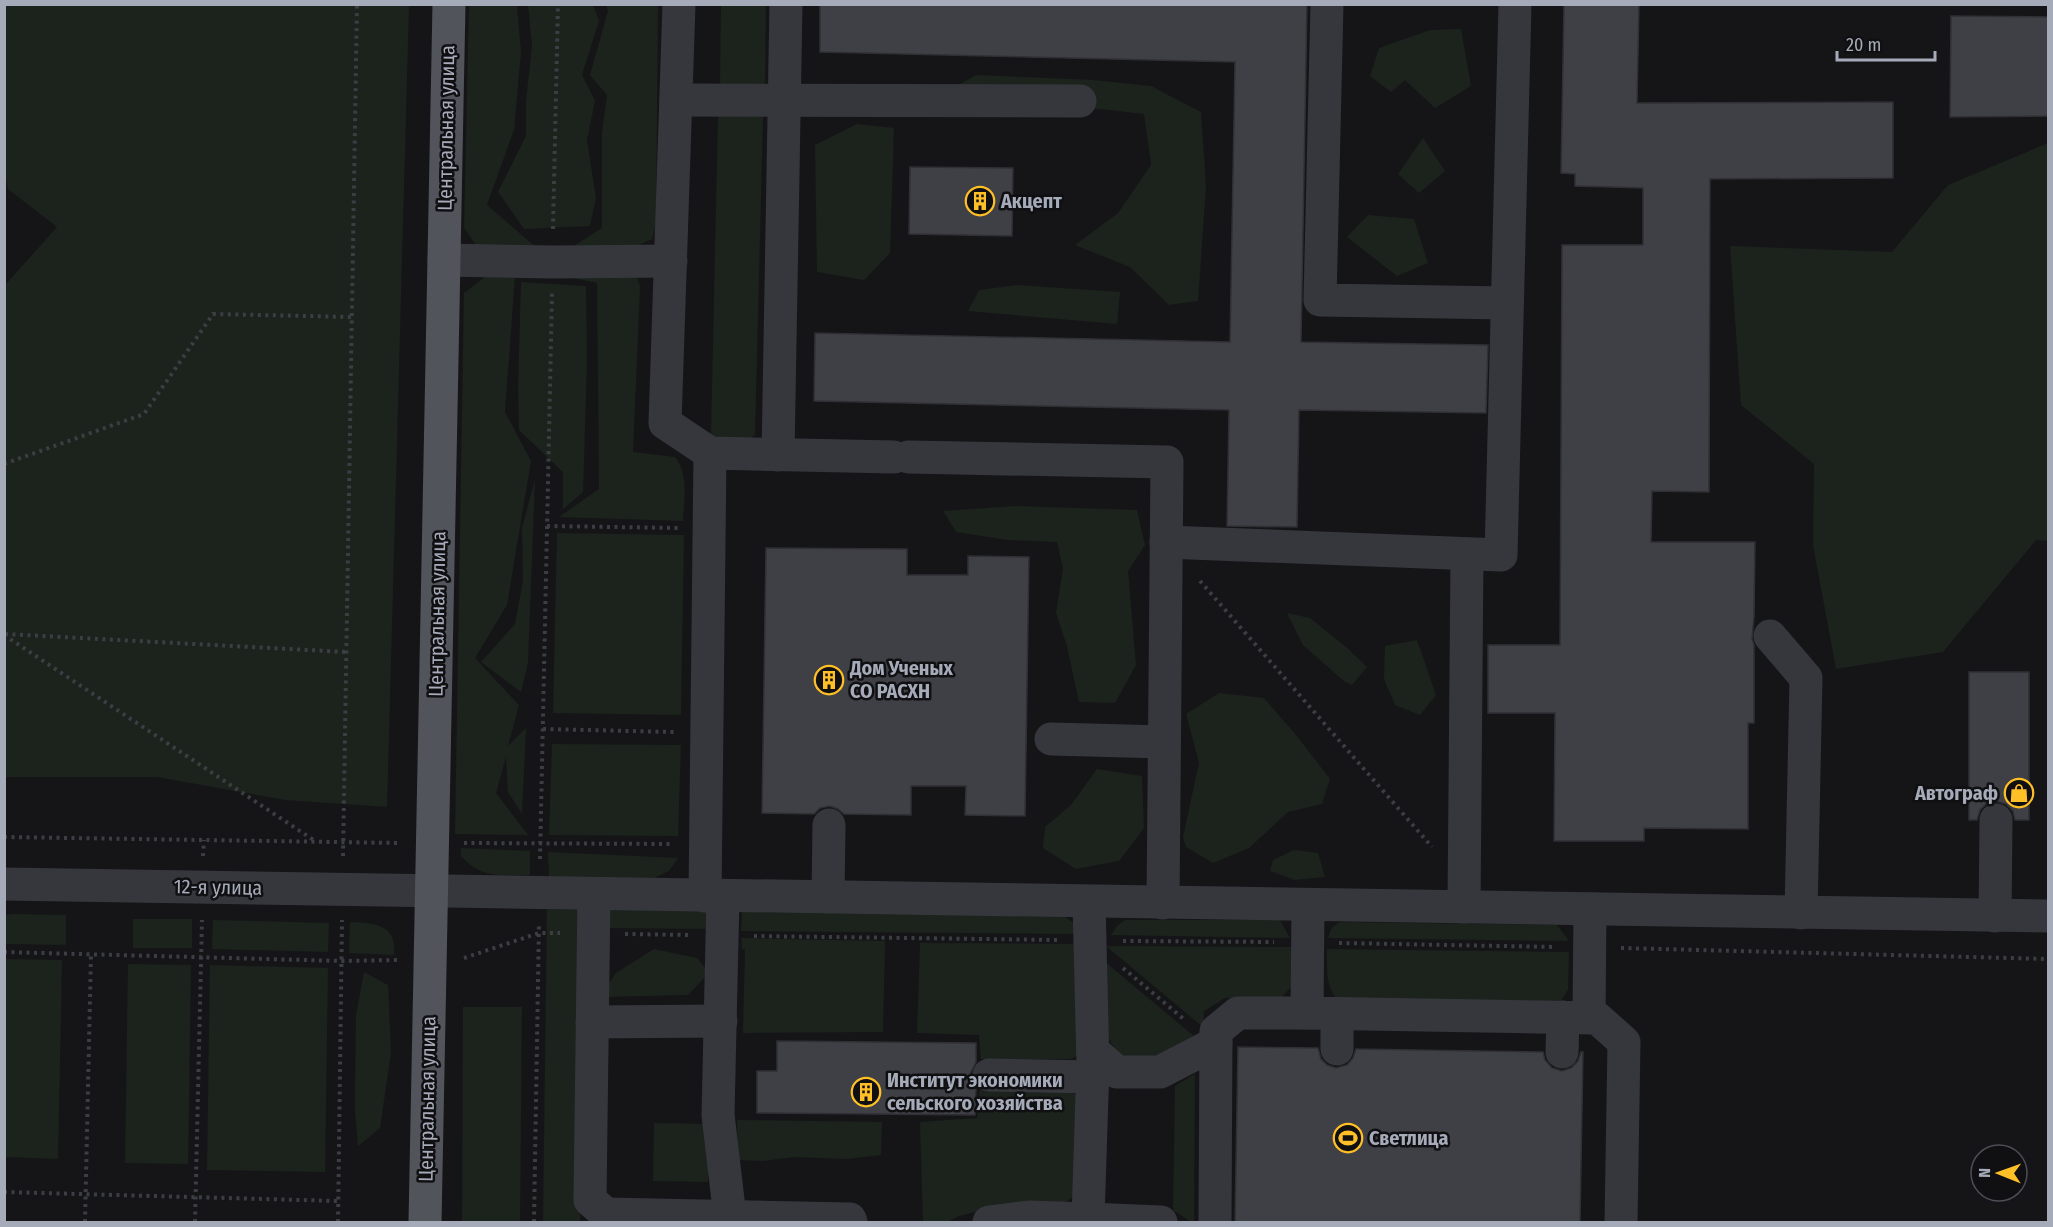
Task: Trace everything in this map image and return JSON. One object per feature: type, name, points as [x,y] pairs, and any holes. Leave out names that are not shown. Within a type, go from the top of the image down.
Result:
[{"type":"main road","name":"Центральная улица","points":[[425,1222],[449,4]]},
{"type":"street","points":[[680,4],[665,423],[710,453],[1167,462],[1163,903]]},
{"type":"street","points":[[778,454],[786,4]]},
{"type":"street","points":[[1327,4],[1320,300],[1507,303]]},
{"type":"street","points":[[1166,542],[1501,555],[1515,4]]},
{"type":"street","points":[[676,100],[1080,101]]},
{"type":"street","points":[[444,260],[671,261]]},
{"type":"street","points":[[710,453],[706,844],[714,896],[721,1022],[718,1115],[730,1217]]},
{"type":"street","points":[[1464,896],[1467,554]]},
{"type":"street","points":[[1770,636],[1806,678],[1801,913]]},
{"type":"street","points":[[1051,739],[1164,742]]},
{"type":"street","points":[[1995,916],[1996,820]]},
{"type":"street","points":[[828,897],[829,825]]},
{"type":"street","name":"12-я улица","points":[[4,884],[1308,905],[1464,896],[1590,909],[2049,916]]},
{"type":"street","points":[[594,894],[590,1200],[606,1214],[850,1219],[851,1222]]},
{"type":"street","points":[[1088,1219],[1093,1064],[1089,902]]},
{"type":"street","points":[[1308,905],[1306,943],[1322,1014],[1337,1048]]},
{"type":"street","points":[[1562,1052],[1576,1017],[1590,909]]},
{"type":"street","points":[[1215,1222],[1216,1031],[1238,1013],[1597,1018],[1624,1042],[1621,1222]]},
{"type":"street","points":[[592,1022],[721,1022]]},
{"type":"street","points":[[989,1075],[1093,1064],[1117,1072],[1160,1072],[1216,1043]]},
{"type":"street","points":[[989,1222],[1029,1217],[1161,1222]]},
{"type":"path","points":[[338,1222],[357,4]]},
{"type":"path","points":[[534,1222],[558,4]]},
{"type":"path","points":[[4,464],[144,414],[213,314],[352,316]]},
{"type":"path","points":[[547,526],[709,528]]},
{"type":"path","points":[[1166,542],[1464,896]]},
{"type":"path","points":[[4,634],[346,652]]},
{"type":"path","points":[[4,634],[315,842]]},
{"type":"path","points":[[543,729],[707,732]]},
{"type":"path","points":[[4,837],[315,842],[706,844]]},
{"type":"path","points":[[195,1222],[204,840]]},
{"type":"path","points":[[4,952],[342,961],[456,960],[539,933]]},
{"type":"path","points":[[1090,940],[1202,1035],[1216,1043]]},
{"type":"path","points":[[85,1222],[91,954]]},
{"type":"path","points":[[4,1192],[338,1201]]},
{"type":"shaded area","points":[[4,5],[409,5],[387,807],[285,800],[157,777],[5,777],[6,284],[57,227],[8,189],[4,170]]},
{"type":"shaded area","points":[[469,5],[517,5],[521,52],[514,130],[487,205],[538,249],[476,245],[464,228]]},
{"type":"shaded area","points":[[528,5],[593,5],[599,21],[582,75],[595,101],[587,140],[596,198],[590,226],[524,229],[498,192],[526,136],[526,101],[532,45]]},
{"type":"shaded area","points":[[606,5],[658,5],[656,223],[652,239],[637,246],[566,251],[602,228],[602,133],[607,95],[590,75],[608,11]]},
{"type":"shaded area","points":[[721,5],[766,5],[765,82],[763,86],[721,85]]},
{"type":"shaded area","points":[[1461,29],[1471,86],[1435,108],[1405,80],[1391,92],[1370,76],[1379,48],[1430,30]]},
{"type":"shaded area","points":[[976,75],[1093,80],[1151,86],[1201,112],[1206,186],[1198,301],[1169,305],[1130,267],[1075,245],[1118,213],[1151,165],[1144,114],[1100,109],[970,108],[953,88]]},
{"type":"shaded area","points":[[762,113],[755,434],[750,439],[711,436],[718,116]]},
{"type":"shaded area","points":[[857,124],[894,128],[890,253],[864,280],[817,272],[815,145]]},
{"type":"shaded area","points":[[1423,138],[1445,171],[1419,193],[1398,174]]},
{"type":"shaded area","points":[[2048,143],[2048,541],[2036,540],[1943,652],[1836,669],[1813,545],[1814,464],[1741,405],[1730,246],[1892,252],[1948,185]]},
{"type":"shaded area","points":[[1368,215],[1414,219],[1428,263],[1397,276],[1347,237]]},
{"type":"shaded area","points":[[624,274],[637,278],[640,286],[633,452],[675,457],[684,479],[683,521],[559,517],[599,489],[597,283],[559,275]]},
{"type":"shaded area","points":[[515,276],[505,412],[531,461],[507,605],[475,658],[519,705],[508,746],[526,728],[522,814],[508,792],[506,757],[496,793],[528,835],[455,834],[464,293],[485,277]]},
{"type":"shaded area","points":[[521,282],[586,286],[587,362],[583,492],[563,509],[563,472],[519,430]]},
{"type":"shaded area","points":[[1017,285],[1120,292],[1117,324],[968,311],[979,290]]},
{"type":"shaded area","points":[[535,479],[528,663],[521,692],[481,662],[515,624],[523,580],[522,528]]},
{"type":"shaded area","points":[[1016,506],[1137,510],[1145,545],[1128,571],[1136,665],[1115,703],[1079,702],[1067,646],[1056,613],[1063,568],[1057,542],[1008,540],[956,532],[943,511]]},
{"type":"shaded area","points":[[557,533],[684,535],[681,715],[553,713]]},
{"type":"shaded area","points":[[1287,613],[1310,618],[1367,667],[1352,685],[1344,681],[1303,645]]},
{"type":"shaded area","points":[[1417,640],[1436,695],[1420,715],[1395,705],[1384,679],[1385,646]]},
{"type":"shaded area","points":[[1219,693],[1264,698],[1330,779],[1322,804],[1288,812],[1249,848],[1213,863],[1186,847],[1183,837],[1199,763],[1186,714]]},
{"type":"shaded area","points":[[552,744],[681,745],[678,836],[549,835]]},
{"type":"shaded area","points":[[1097,769],[1142,776],[1144,828],[1119,861],[1076,869],[1043,848],[1045,827],[1071,805]]},
{"type":"shaded area","points":[[461,848],[530,851],[530,875],[492,874],[476,869],[461,856]]},
{"type":"shaded area","points":[[1294,850],[1318,853],[1325,877],[1295,880],[1270,871],[1273,860]]},
{"type":"shaded area","points":[[548,852],[678,858],[669,871],[654,878],[549,877]]},
{"type":"shaded area","points":[[600,908],[710,910],[710,929],[600,928]]},
{"type":"shaded area","points":[[547,909],[585,910],[580,1222],[543,1222]]},
{"type":"shaded area","points":[[742,911],[1063,916],[1076,924],[1082,934],[741,931]]},
{"type":"shaded area","points":[[5,915],[66,915],[66,945],[5,944]]},
{"type":"shaded area","points":[[133,919],[192,919],[192,948],[133,948]]},
{"type":"shaded area","points":[[213,920],[329,923],[328,952],[212,949]]},
{"type":"shaded area","points":[[1125,920],[1280,920],[1290,938],[1111,935]]},
{"type":"shaded area","points":[[350,922],[367,923],[388,931],[394,945],[394,955],[349,953]]},
{"type":"shaded area","points":[[1340,922],[1557,925],[1569,941],[1328,938],[1332,927]]},
{"type":"shaded area","points":[[741,938],[885,941],[883,1032],[743,1033],[745,949],[742,949]]},
{"type":"shaded area","points":[[920,943],[1084,944],[1077,1056],[1071,1059],[981,1059],[979,1035],[917,1033]]},
{"type":"shaded area","points":[[1106,946],[1291,947],[1291,987],[1281,998],[1225,998],[1204,1011],[1203,1027]]},
{"type":"shaded area","points":[[654,949],[697,958],[709,973],[688,995],[600,997],[616,973]]},
{"type":"shaded area","points":[[1327,949],[1569,952],[1568,990],[1559,1003],[1337,999],[1330,988]]},
{"type":"shaded area","points":[[5,959],[62,960],[58,1159],[5,1157]]},
{"type":"shaded area","points":[[1105,962],[1195,1037],[1162,1062],[1133,1061],[1120,1054],[1111,1043],[1105,1030]]},
{"type":"shaded area","points":[[128,964],[191,965],[188,1164],[125,1163]]},
{"type":"shaded area","points":[[210,965],[328,968],[325,1172],[207,1170]]},
{"type":"shaded area","points":[[364,972],[388,985],[391,1053],[380,1128],[358,1146],[355,1110],[356,1015]]},
{"type":"shaded area","points":[[463,1007],[522,1007],[520,1222],[462,1222]]},
{"type":"shaded area","points":[[1195,1074],[1194,1222],[1191,1222],[1173,1210],[1175,1086]]},
{"type":"shaded area","points":[[980,1089],[1065,1092],[1075,1094],[1080,1099],[1074,1196],[1063,1204],[979,1211],[947,1222],[923,1222],[920,1122],[977,1118]]},
{"type":"shaded area","points":[[737,1120],[882,1122],[881,1155],[847,1159],[795,1157],[763,1161],[738,1160]]},
{"type":"shaded area","points":[[654,1123],[709,1124],[708,1182],[653,1181]]},
{"type":"building","points":[[820,4],[1307,4],[1301,342],[1488,345],[1486,413],[1299,410],[1297,527],[1227,526],[1229,410],[814,401],[815,333],[1230,342],[1235,62],[820,52]]},
{"type":"building","points":[[1564,4],[1639,4],[1637,103],[1893,102],[1893,178],[1710,179],[1709,492],[1652,491],[1651,542],[1755,542],[1752,639],[1754,645],[1754,723],[1748,723],[1748,829],[1644,828],[1644,841],[1554,841],[1555,713],[1488,713],[1488,645],[1560,645],[1562,245],[1643,245],[1643,188],[1575,186],[1575,174],[1561,173]]},
{"type":"building","points":[[1951,16],[2049,17],[2049,116],[1950,117]]},
{"type":"building","name":"Акцепт","points":[[910,167],[1013,168],[1012,236],[909,234]]},
{"type":"building","points":[[766,548],[907,549],[907,575],[968,575],[968,556],[1029,557],[1025,816],[965,815],[966,786],[911,786],[911,815],[844,814],[830,806],[820,808],[814,814],[762,813]]},
{"type":"building","points":[[1969,672],[2029,672],[2029,820],[2015,820],[2013,811],[2006,804],[1996,801],[1987,803],[1980,810],[1977,820],[1969,820]]},
{"type":"building","name":"Институт экономики сельского хозяйства","points":[[777,1041],[976,1043],[976,1062],[970,1074],[972,1084],[976,1087],[975,1115],[757,1113],[757,1071],[777,1071]]},
{"type":"building","points":[[1238,1047],[1318,1048],[1321,1059],[1327,1065],[1336,1068],[1347,1065],[1356,1049],[1543,1052],[1545,1060],[1552,1068],[1562,1071],[1571,1068],[1583,1052],[1580,1222],[1235,1222]]},
{"type":"place","name":"Акцепт","points":[[980,201]]},
{"type":"place","name":"Дом Ученых СО РАСХН","points":[[829,680]]},
{"type":"place","name":"Автограф","points":[[2019,793]]},
{"type":"place","name":"Институт экономики сельского хозяйства","points":[[866,1092]]},
{"type":"place","name":"Светлица","points":[[1348,1138]]}]
